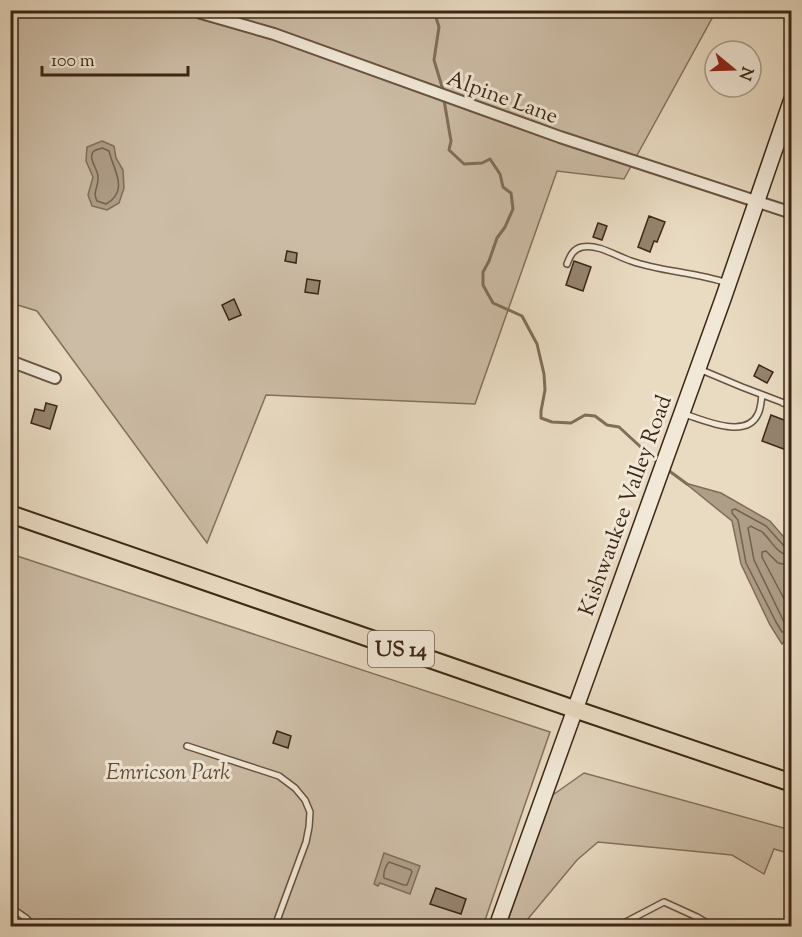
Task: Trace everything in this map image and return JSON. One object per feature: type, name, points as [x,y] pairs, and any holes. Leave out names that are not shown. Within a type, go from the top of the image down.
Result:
[{"type":"main road","name":"US 14","points":[[10,514],[792,783]]},
{"type":"street","name":"Alpine Lane","points":[[201,13],[274,34],[560,137],[792,213]]},
{"type":"street","name":"Kishwaukee Valley Road","points":[[497,927],[698,369],[792,99]]},
{"type":"street","points":[[10,362],[55,378]]},
{"type":"lane","points":[[567,264],[572,254],[579,248],[587,246],[639,264],[701,275],[728,284]]},
{"type":"lane","points":[[698,369],[792,406]]},
{"type":"lane","points":[[681,414],[736,428],[752,423],[758,414],[762,395]]},
{"type":"lane","points":[[783,403],[792,397]]},
{"type":"lane","points":[[187,746],[279,776],[295,788],[305,800],[310,812],[306,842],[275,927]]},
{"type":"lane","points":[[618,927],[664,902],[698,917],[712,927]]},
{"type":"lane","points":[[10,907],[34,927]]},
{"type":"green space","points":[[10,11],[716,11],[624,179],[557,171],[475,404],[266,395],[207,543],[37,311],[11,303]]},
{"type":"green space","name":"Emricson Park","points":[[11,554],[550,732],[483,926],[11,926]]},
{"type":"green space","points":[[584,773],[791,830],[791,854],[774,849],[764,874],[732,855],[598,842],[577,860],[522,926],[506,926],[550,797]]},
{"type":"water","points":[[102,141],[114,146],[116,158],[123,170],[124,188],[119,203],[107,210],[92,206],[88,195],[93,177],[86,161],[87,147]]},
{"type":"water","points":[[685,483],[721,493],[770,521],[790,544],[792,554],[791,634],[782,644],[770,625],[741,564],[732,521]]},
{"type":"water","points":[[384,853],[420,866],[410,894],[380,883],[378,886],[374,884]]},
{"type":"building","points":[[649,216],[665,222],[650,252],[638,247]]},
{"type":"building","points":[[598,223],[607,226],[602,240],[593,237]]},
{"type":"building","points":[[287,251],[297,253],[296,263],[285,261]]},
{"type":"building","points":[[574,261],[591,267],[583,291],[566,285]]},
{"type":"building","points":[[307,279],[320,281],[318,294],[305,292]]},
{"type":"building","points":[[234,299],[241,315],[229,320],[222,305]]},
{"type":"building","points":[[759,365],[773,372],[767,383],[754,376]]},
{"type":"building","points":[[46,403],[57,406],[50,429],[31,423],[35,409],[44,411]]},
{"type":"building","points":[[771,415],[792,423],[792,443],[789,451],[762,441]]},
{"type":"building","points":[[277,731],[291,736],[288,748],[273,743]]},
{"type":"building","points":[[436,888],[466,899],[461,914],[430,904]]},
{"type":"waterway","points":[[434,11],[439,27],[434,60],[443,90]]},
{"type":"waterway","points":[[444,100],[451,141],[449,150],[464,164],[482,163],[490,159],[500,174],[503,187],[511,193],[513,209],[497,238],[483,272],[483,285],[493,303],[522,316],[537,344],[545,390],[541,418],[552,422],[571,423],[585,415],[595,416],[607,425],[619,427],[658,463]]},
{"type":"waterway","points":[[668,470],[687,484]]}]
